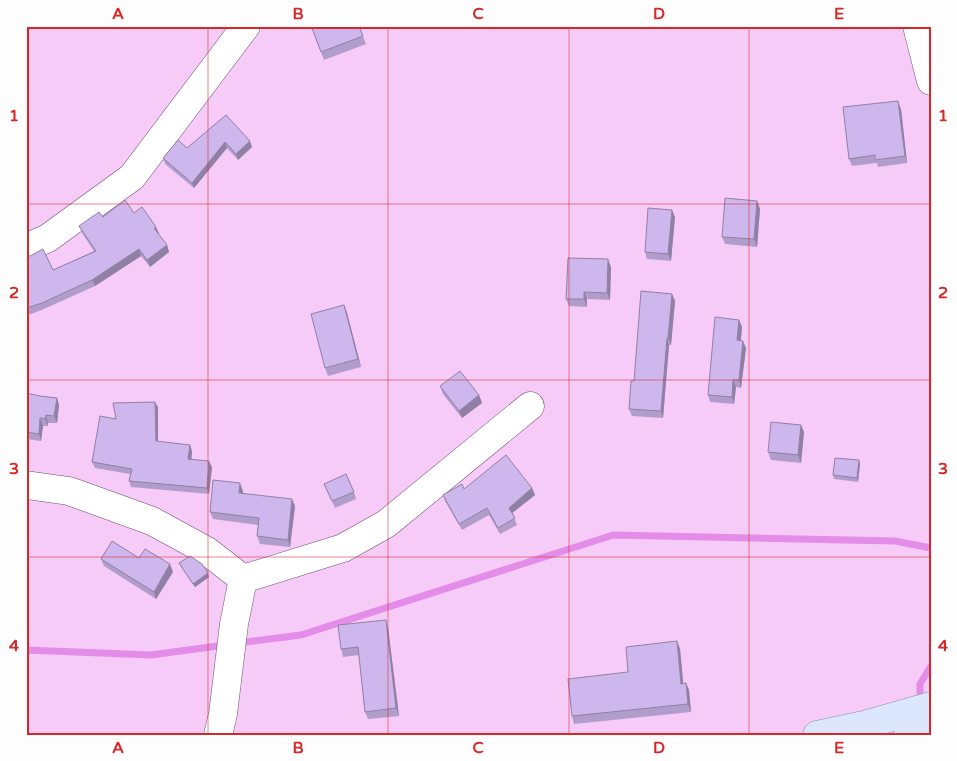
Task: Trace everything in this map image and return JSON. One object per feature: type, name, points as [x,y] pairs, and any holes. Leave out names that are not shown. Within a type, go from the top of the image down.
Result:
[{"type":"main road","points":[[817,735],[883,720],[930,714]]},
{"type":"main road","points":[[908,735],[930,714]]},
{"type":"street","points":[[26,248],[48,238],[132,177],[246,26]]},
{"type":"street","points":[[917,26],[931,81]]},
{"type":"street","points":[[243,579],[343,548],[386,524],[530,406]]},
{"type":"street","points":[[26,485],[69,491],[152,521],[207,551],[243,579]]},
{"type":"street","points":[[218,735],[223,714],[234,624],[243,579]]},
{"type":"building","points":[[316,26],[359,26],[363,36],[321,52],[312,28]]},
{"type":"building","points":[[898,101],[905,156],[875,160],[875,155],[849,159],[843,107]]},
{"type":"building","points":[[226,115],[250,141],[236,154],[225,142],[192,183],[163,158],[178,140],[187,148]]},
{"type":"building","points":[[725,198],[757,201],[754,239],[722,237]]},
{"type":"building","points":[[125,200],[134,213],[142,207],[156,227],[154,228],[167,245],[147,260],[139,249],[92,280],[42,303],[26,308],[26,256],[30,256],[43,249],[53,270],[96,251],[79,226],[99,212],[103,217]]},
{"type":"building","points":[[648,208],[672,210],[668,254],[645,252]]},
{"type":"building","points":[[568,258],[608,259],[607,293],[584,292],[584,299],[566,299]]},
{"type":"building","points":[[641,291],[672,294],[661,411],[629,409],[631,381],[634,381]]},
{"type":"building","points":[[344,305],[358,359],[325,368],[311,314]]},
{"type":"building","points":[[715,317],[739,320],[737,340],[743,341],[739,380],[733,380],[732,397],[708,395]]},
{"type":"building","points":[[460,371],[479,395],[459,411],[440,386]]},
{"type":"building","points":[[26,393],[57,398],[54,416],[46,415],[45,419],[40,418],[39,434],[26,432]]},
{"type":"building","points":[[155,402],[156,441],[190,445],[188,459],[209,461],[207,488],[129,481],[132,469],[92,462],[100,416],[116,419],[113,403]]},
{"type":"building","points":[[771,422],[801,425],[798,455],[768,452]]},
{"type":"building","points":[[506,455],[532,488],[509,508],[515,518],[498,528],[487,508],[459,524],[443,495],[462,484],[464,489]]},
{"type":"building","points":[[835,458],[859,460],[857,478],[833,475]]},
{"type":"building","points":[[346,474],[354,492],[332,501],[324,484]]},
{"type":"building","points":[[213,480],[240,483],[239,493],[292,499],[288,540],[257,536],[259,518],[210,512]]},
{"type":"building","points":[[112,541],[139,558],[145,549],[170,564],[154,592],[101,559]]},
{"type":"building","points":[[190,556],[202,564],[208,573],[193,584],[179,563]]},
{"type":"building","points":[[386,620],[396,708],[365,712],[358,647],[341,649],[338,625]]},
{"type":"building","points":[[677,641],[681,684],[686,683],[688,704],[572,716],[568,679],[628,672],[626,647]]},
{"type":"waterway","points":[[238,643],[301,635],[613,535],[895,541],[931,548]]},
{"type":"waterway","points":[[26,650],[151,655],[225,645]]},
{"type":"waterway","points":[[920,704],[920,684],[931,666]]}]
